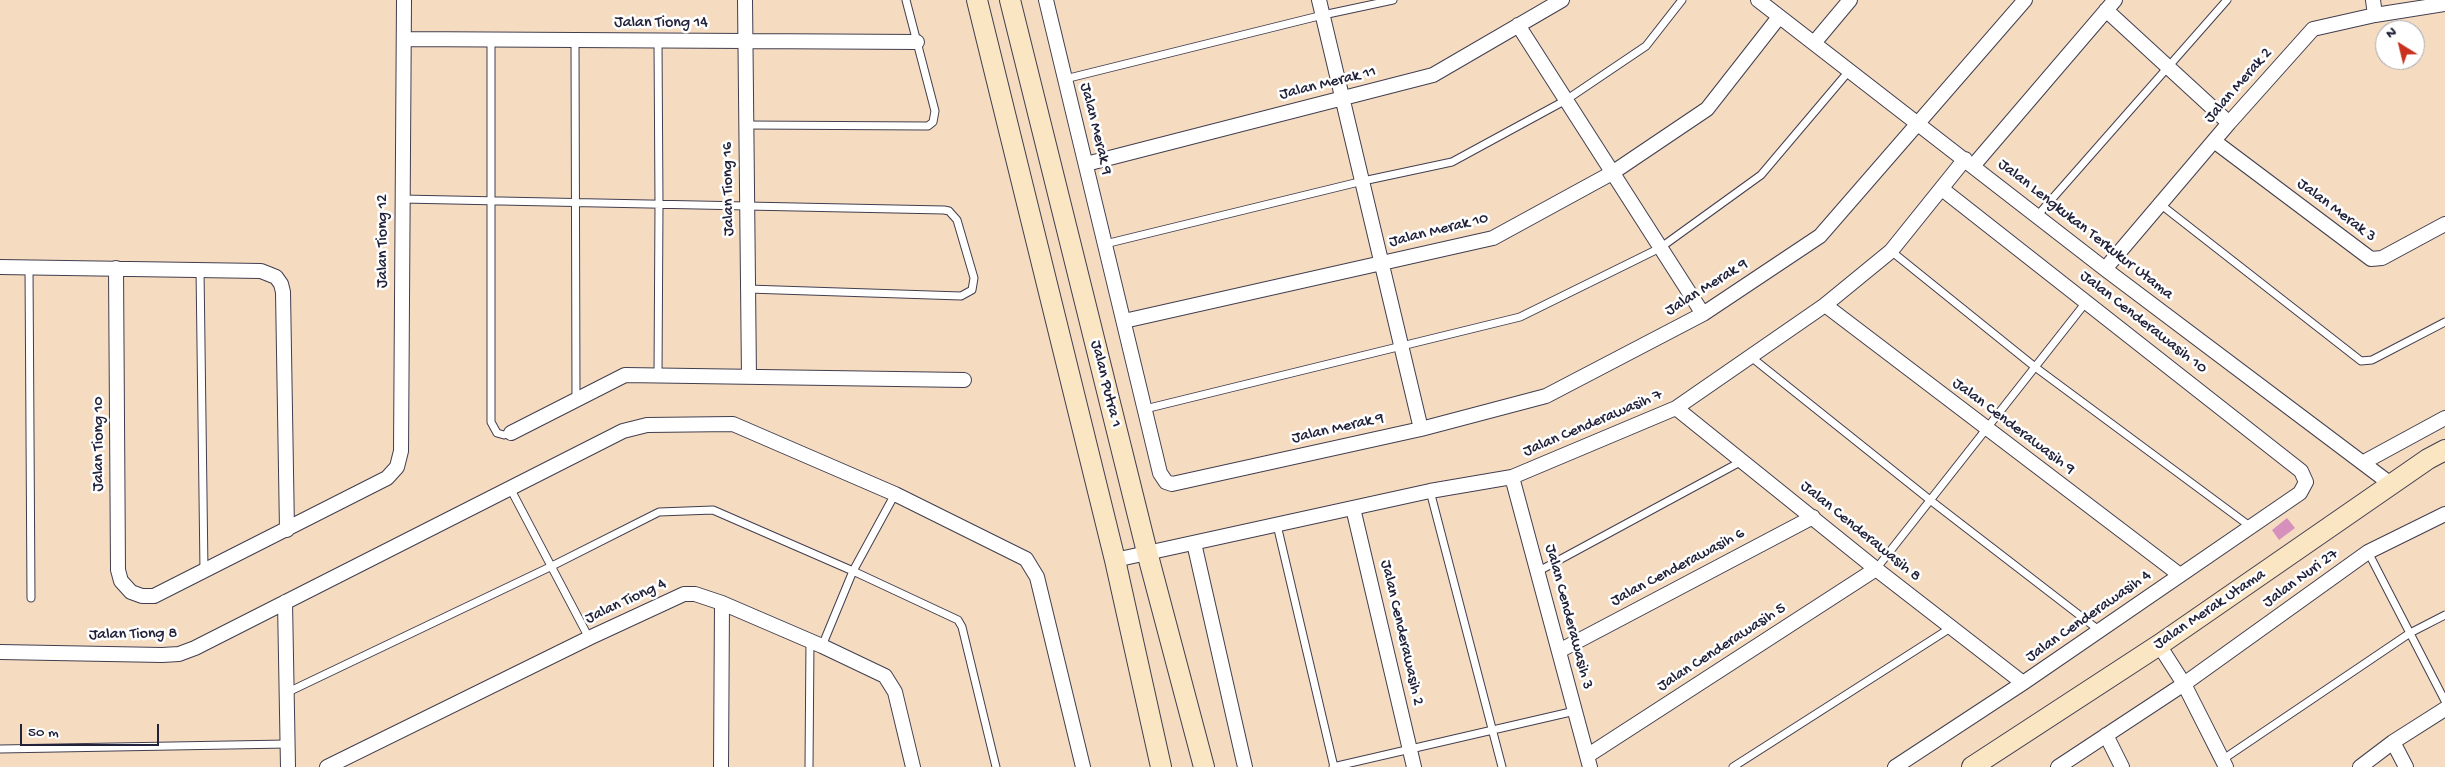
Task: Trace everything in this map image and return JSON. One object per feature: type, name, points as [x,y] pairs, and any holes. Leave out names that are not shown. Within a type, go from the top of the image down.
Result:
[{"type":"main road","name":"Jalan Putra 1","points":[[977,0],[1115,560],[1161,767]]},
{"type":"main road","name":"Jalan Putra 1","points":[[1010,0],[1147,552],[1204,767]]},
{"type":"main road","name":"Jalan Merak Utama","points":[[1972,767],[2159,645],[2428,459],[2445,450]]},
{"type":"street","name":"Jalan Tiong 12","points":[[287,530],[387,478],[397,467],[401,451],[404,0]]},
{"type":"street","name":"Jalan Tiong 16","points":[[745,0],[749,376]]},
{"type":"street","name":"Jalan Merak 9","points":[[1046,0],[1160,474],[1166,482],[1172,484],[1421,429],[1546,396],[1703,314],[1820,236],[2025,0]]},
{"type":"street","points":[[1320,0],[1421,429]]},
{"type":"street","name":"Jalan Merak 11","points":[[1086,164],[1433,75],[1562,0]]},
{"type":"street","name":"Jalan Lengkukan Terkukur Utama","points":[[1758,0],[1916,124],[1970,162],[2105,269],[2364,462],[2392,485]]},
{"type":"street","points":[[1814,43],[1850,0]]},
{"type":"street","points":[[2373,0],[2375,15]]},
{"type":"street","name":"Jalan Merak 2","points":[[2105,269],[2229,123],[2313,29],[2375,15],[2445,4]]},
{"type":"street","name":"Jalan Cenderawasih 7","points":[[1115,560],[1430,491],[1512,477],[1676,408],[1825,306],[1891,251],[1942,189],[1970,162],[2111,5]]},
{"type":"street","points":[[2111,5],[2169,68],[2229,123]]},
{"type":"street","name":"Jalan Merak 10","points":[[1124,321],[1493,238],[1612,173],[1708,109],[1779,17]]},
{"type":"street","points":[[1518,25],[1703,314]]},
{"type":"street","name":"Jalan Tiong 14","points":[[404,39],[917,42]]},
{"type":"street","name":"Jalan Merak 3","points":[[2214,141],[2372,259],[2382,258],[2445,224]]},
{"type":"street","name":"Jalan Cenderawasih 10","points":[[1942,189],[2301,471],[2306,482],[2300,493]]},
{"type":"street","points":[[0,267],[261,271],[269,272],[281,284],[287,530],[204,571]]},
{"type":"street","name":"Jalan Tiong 10","points":[[116,268],[118,570],[121,581],[131,592],[142,596],[154,596],[204,571]]},
{"type":"street","name":"Jalan Cenderawasih 9","points":[[1825,306],[2180,575]]},
{"type":"street","points":[[511,433],[625,375],[964,380]]},
{"type":"street","name":"Jalan Cenderawasih 8","points":[[1676,408],[1876,569],[2023,684]]},
{"type":"street","points":[[2364,462],[2445,418]]},
{"type":"street","name":"Jalan Tiong 8","points":[[0,652],[162,656],[179,654],[195,648],[634,426],[733,424],[895,494],[1017,553],[1033,568],[1083,767]]},
{"type":"street","name":"Jalan Cenderawasih 3","points":[[1512,477],[1589,762]]},
{"type":"street","name":"Jalan Cenderawasih 4","points":[[1895,767],[2023,684],[2300,493]]},
{"type":"street","name":"Jalan Cenderawasih 2","points":[[1353,508],[1414,767]]},
{"type":"street","name":"Jalan Nuri 27","points":[[2058,767],[2184,684],[2368,552],[2445,514]]},
{"type":"street","name":"Jalan Cenderawasih 6","points":[[1559,651],[1813,517]]},
{"type":"street","points":[[1194,543],[1245,767]]},
{"type":"street","name":"Jalan Cenderawasih 5","points":[[1589,762],[1876,569]]},
{"type":"street","name":"Jalan Tiong 4","points":[[328,767],[589,638],[684,594],[695,594],[722,603],[877,671],[891,684],[913,767]]},
{"type":"street","points":[[285,602],[288,767]]},
{"type":"street","points":[[721,767],[722,603]]},
{"type":"street","points":[[2159,645],[2184,684],[2224,763]]},
{"type":"street","points":[[2360,767],[2393,742],[2445,709]]},
{"type":"street","points":[[2106,735],[2122,767]]},
{"type":"street","points":[[2393,742],[2406,767]]},
{"type":"lane","points":[[746,125],[928,126],[933,122],[935,111],[906,0]]},
{"type":"lane","points":[[1065,79],[1323,15],[1393,0]]},
{"type":"lane","points":[[1105,244],[1363,181],[1452,162],[1566,100],[1646,46],[1682,0]]},
{"type":"lane","points":[[2037,216],[2227,0]]},
{"type":"lane","points":[[491,40],[491,422],[497,433],[504,435],[511,433]]},
{"type":"lane","points":[[575,41],[576,399]]},
{"type":"lane","points":[[658,41],[658,375]]},
{"type":"lane","points":[[1145,409],[1520,317],[1660,248],[1761,175],[1849,71]]},
{"type":"lane","points":[[402,199],[950,211],[957,220],[974,278],[972,290],[960,296],[748,289]]},
{"type":"lane","points":[[2160,204],[2361,361],[2372,360],[2445,322]]},
{"type":"lane","points":[[1891,251],[2035,367],[2251,527]]},
{"type":"lane","points":[[29,267],[32,598]]},
{"type":"lane","points":[[200,269],[204,571]]},
{"type":"lane","points":[[1876,569],[2087,301]]},
{"type":"lane","points":[[1751,357],[1930,500],[2100,631]]},
{"type":"lane","points":[[1537,572],[1742,461]]},
{"type":"lane","points":[[510,488],[589,638]]},
{"type":"lane","points":[[1430,491],[1494,729],[1502,767]]},
{"type":"lane","points":[[809,767],[816,643],[895,494]]},
{"type":"lane","points":[[286,693],[552,566],[659,512],[713,510],[854,571],[955,618],[960,623],[996,767]]},
{"type":"lane","points":[[1277,525],[1334,767],[1575,711]]},
{"type":"lane","points":[[2368,552],[2445,701]]},
{"type":"lane","points":[[2224,763],[2410,633],[2445,615]]},
{"type":"lane","points":[[1733,767],[1952,627]]},
{"type":"lane","points":[[0,749],[287,744]]},
{"type":"building","points":[[2287,518],[2295,528],[2279,540],[2272,530]]}]
